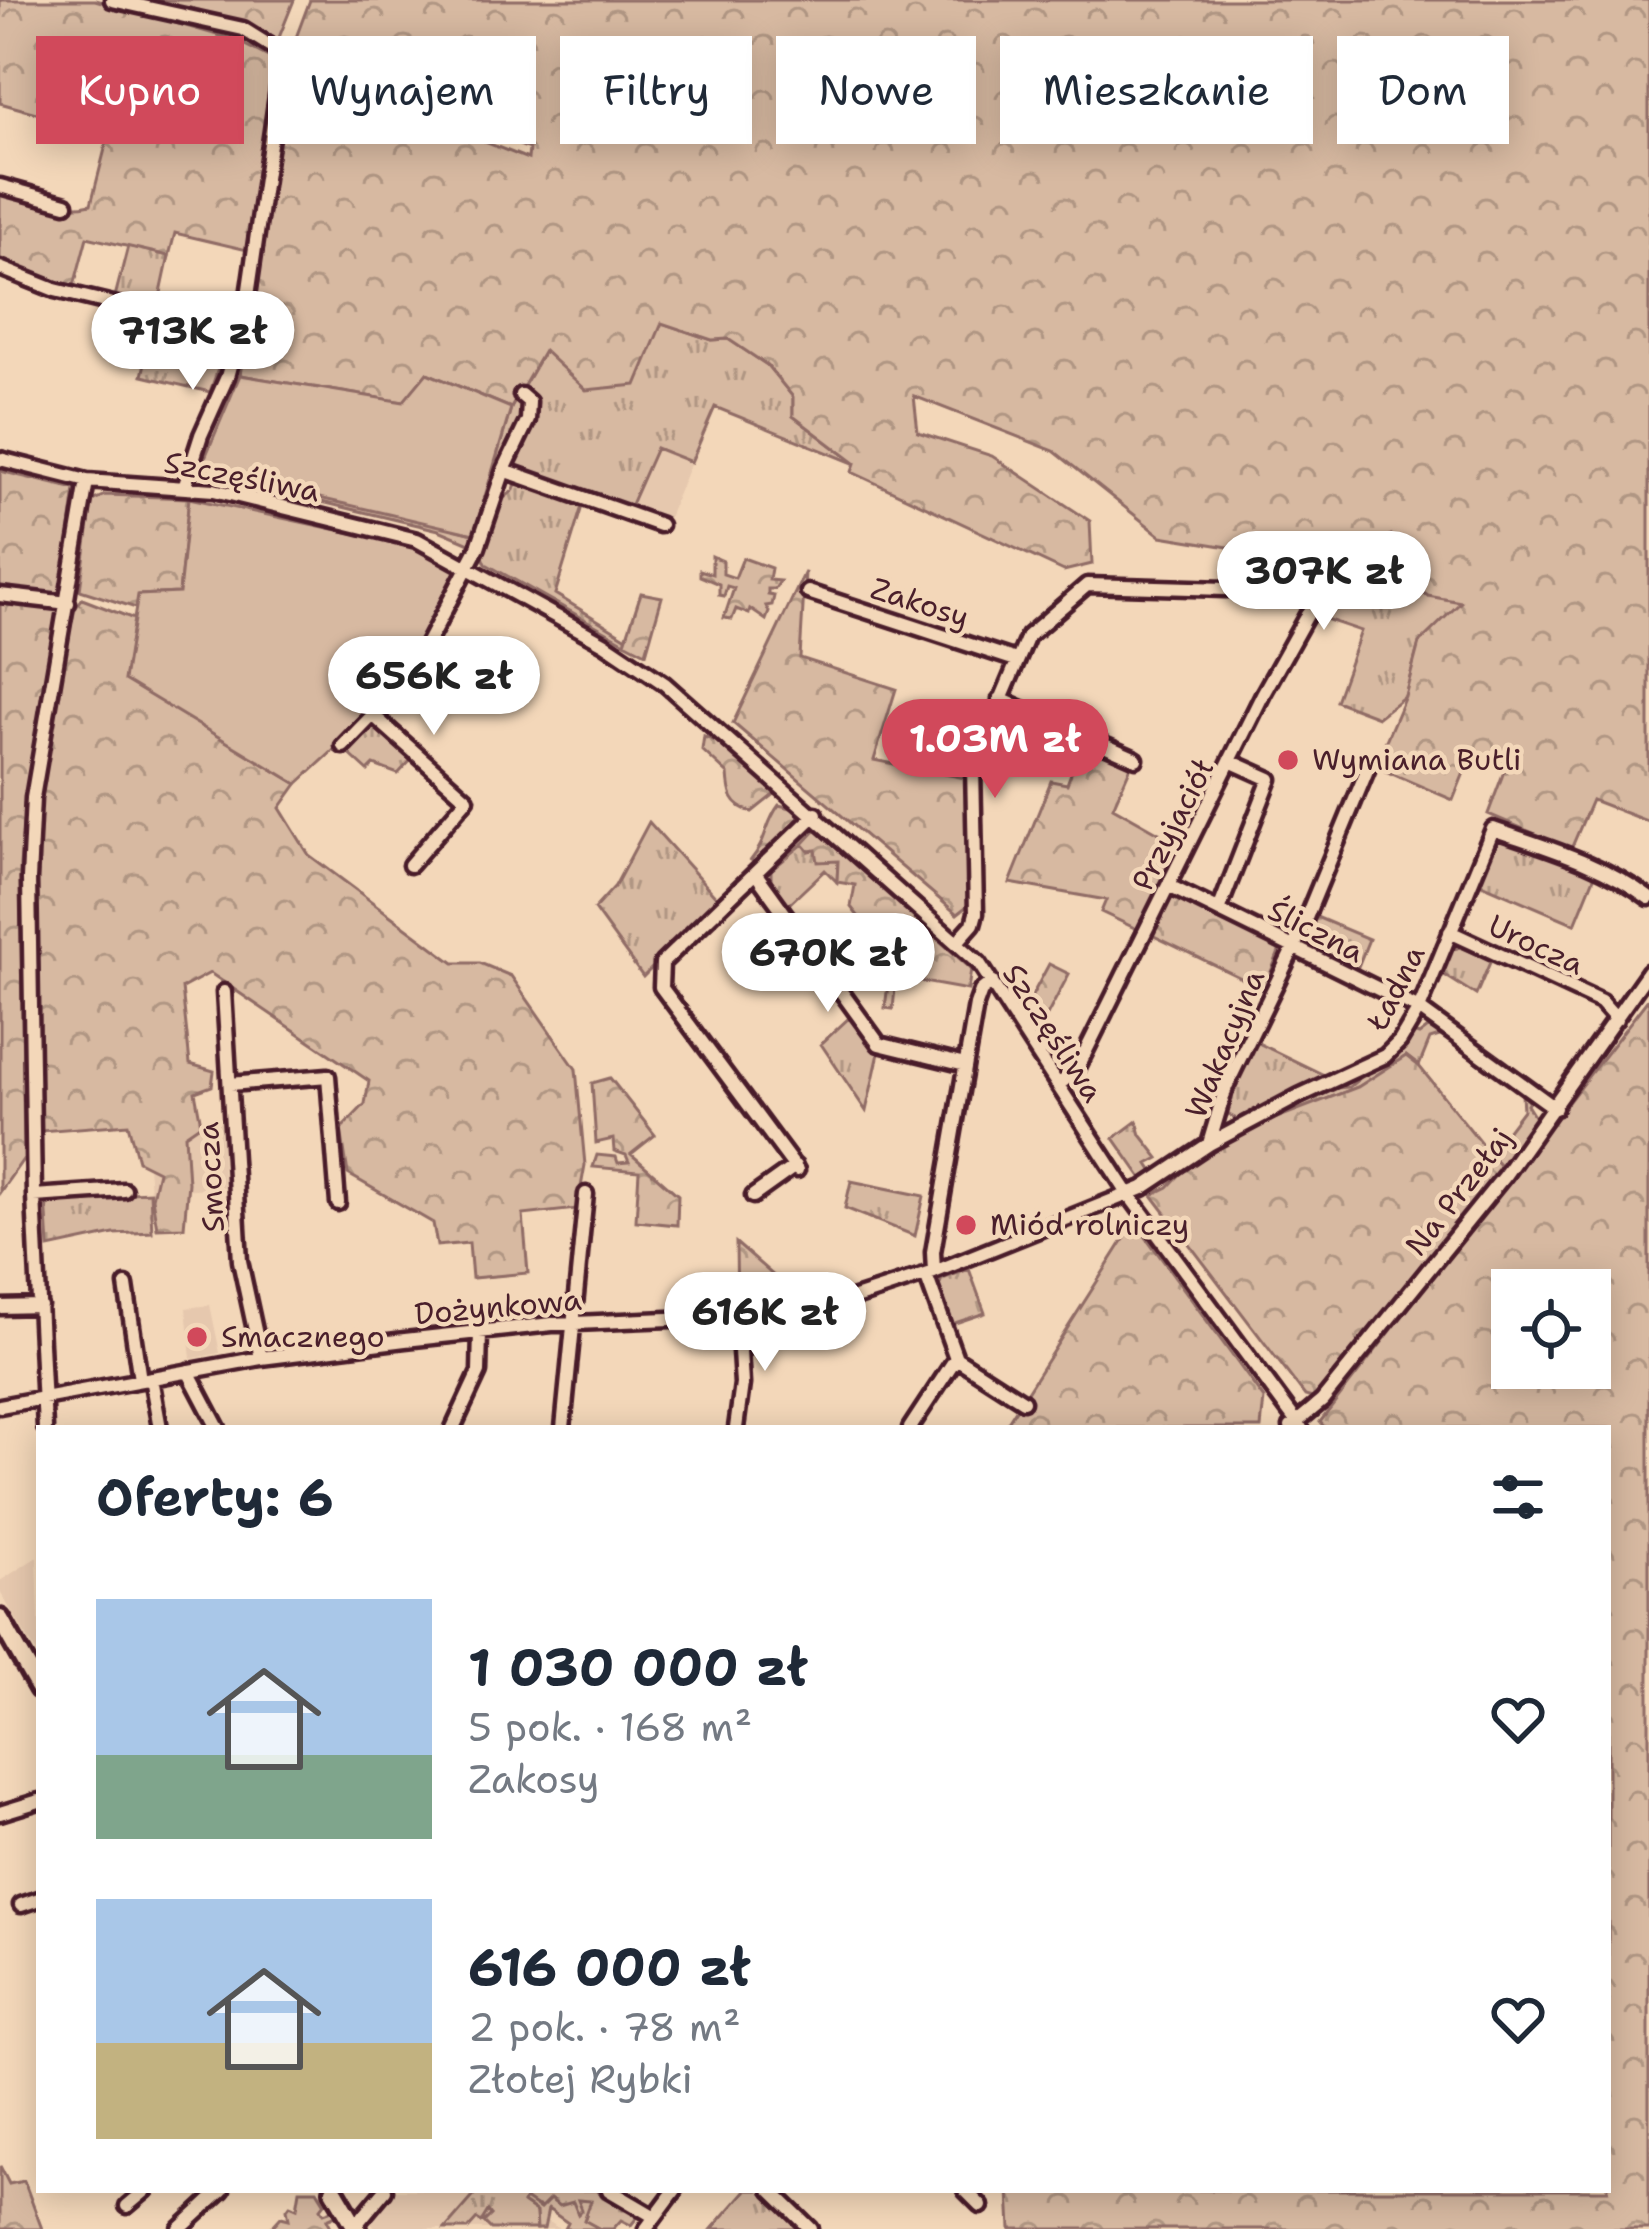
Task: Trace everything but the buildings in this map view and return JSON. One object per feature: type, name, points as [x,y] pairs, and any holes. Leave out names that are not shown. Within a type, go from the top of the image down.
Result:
[{"type":"main road","points":[[0,1618],[36,1678]]},
{"type":"main road","points":[[336,2193],[356,2227]]},
{"type":"street","points":[[112,0],[243,29],[284,54],[247,303],[227,376],[185,485]]},
{"type":"street","points":[[0,186],[66,204]]},
{"type":"street","points":[[0,268],[55,290],[238,334]]},
{"type":"street","points":[[343,746],[417,663],[468,566],[528,420],[529,402],[521,394]]},
{"type":"street","name":"Szczęśliwa","points":[[0,459],[87,482],[185,485],[411,538],[468,566],[650,673],[816,814],[979,963],[1129,1195],[1295,1425]]},
{"type":"street","points":[[504,470],[660,525]]},
{"type":"street","points":[[45,1425],[34,1196],[29,880],[33,798],[87,482]]},
{"type":"street","name":"Przyjaciół","points":[[1016,660],[1028,636],[1087,585],[1226,589],[1326,581],[1263,694],[1076,1071],[1058,1085]]},
{"type":"street","name":"Zakosy","points":[[808,592],[1016,660]]},
{"type":"street","points":[[0,595],[68,603]]},
{"type":"street","points":[[957,942],[976,913],[970,779],[1016,660]]},
{"type":"street","points":[[1000,699],[1136,759]]},
{"type":"street","points":[[374,715],[470,802],[410,865]]},
{"type":"street","points":[[1219,910],[1270,779],[1232,762]]},
{"type":"street","name":"Wakacyjna","points":[[1209,1144],[1226,1087],[1294,947],[1370,763]]},
{"type":"street","points":[[753,1196],[796,1168],[659,980],[662,963],[816,814]]},
{"type":"street","name":"Ładna","points":[[1129,1195],[1209,1144],[1385,1056],[1419,1009],[1492,829],[1588,862],[1623,878],[1649,898]]},
{"type":"street","points":[[756,874],[879,1043],[965,1065]]},
{"type":"street","name":"Śliczna","points":[[1169,886],[1419,1009],[1555,1108]]},
{"type":"street","name":"Urocza","points":[[1450,932],[1601,1002],[1616,1019]]},
{"type":"street","name":"Urocza","points":[[1601,1002],[1624,994],[1646,976]]},
{"type":"street","name":"Na Przełaj","points":[[1297,1425],[1322,1401],[1555,1108],[1646,976]]},
{"type":"street","points":[[992,982],[977,999],[930,1274],[956,1358],[1023,1401]]},
{"type":"street","name":"Smocza","points":[[224,992],[240,1262],[261,1358]]},
{"type":"street","points":[[230,1084],[328,1076],[338,1203]]},
{"type":"street","points":[[34,1196],[124,1190]]},
{"type":"street","points":[[563,1425],[586,1194]]},
{"type":"street","name":"Dożynkowa","points":[[0,1406],[261,1358],[480,1332],[824,1311],[1129,1195]]},
{"type":"street","points":[[127,1286],[159,1425]]},
{"type":"street","points":[[0,1307],[40,1306]]},
{"type":"street","points":[[736,1425],[742,1389],[738,1317]]},
{"type":"street","points":[[454,1425],[479,1372],[480,1332]]},
{"type":"street","points":[[912,1425],[956,1358]]},
{"type":"street","points":[[188,1371],[216,1425]]},
{"type":"street","points":[[0,1813],[36,1802]]},
{"type":"street","points":[[21,1905],[36,1900]]},
{"type":"street","points":[[128,2206],[143,2193]]},
{"type":"street","points":[[180,2229],[219,2193]]},
{"type":"street","points":[[356,2227],[383,2193]]},
{"type":"street","points":[[614,2193],[656,2217]]},
{"type":"street","points":[[646,2229],[673,2193]]},
{"type":"street","points":[[774,2193],[811,2229]]},
{"type":"street","points":[[968,2193],[981,2206]]},
{"type":"shaded area","points":[[656,447],[691,462],[667,520],[628,511]]},
{"type":"shaded area","points":[[227,1120],[224,1187],[150,1192],[145,1126]]},
{"type":"shaded area","points":[[210,1305],[220,1353],[191,1359],[186,1308]]},
{"type":"shaded area","points":[[36,1558],[36,1652],[0,1592],[0,1581]]},
{"type":"shaded area","points":[[389,2193],[500,2193],[560,2229],[376,2229],[367,2219]]},
{"type":"green space","points":[[0,0],[95,0],[221,36],[36,36],[36,113],[0,103]]},
{"type":"green space","points":[[113,0],[294,0],[280,36],[268,36],[268,43]]},
{"type":"green space","points":[[310,0],[1649,0],[1649,822],[1592,800],[1571,849],[1488,814],[1506,766],[1472,753],[1453,800],[1383,770],[1378,759],[1405,696],[1419,643],[1461,602],[1428,596],[1403,579],[1391,535],[1335,560],[1161,536],[1054,451],[914,396],[918,432],[992,456],[1090,521],[1092,564],[1064,571],[852,472],[855,463],[793,416],[793,397],[767,365],[728,339],[712,340],[662,323],[636,385],[586,390],[544,351],[511,408],[427,373],[404,402],[240,375],[275,144],[490,144],[528,159],[529,149],[517,144],[536,144],[536,36],[297,36]]},
{"type":"green space","points":[[244,45],[268,57],[268,102],[247,250],[175,233],[169,256],[87,237],[73,290],[0,263],[0,191],[57,205],[91,204],[106,144],[244,144]]},
{"type":"green space","points":[[128,246],[169,256],[158,307],[115,297]]},
{"type":"green space","points":[[155,319],[229,337],[210,392],[142,376]]},
{"type":"green space","points":[[662,323],[712,340],[728,339],[767,365],[793,397],[793,416],[856,464],[715,407],[691,462],[656,448],[628,511],[496,459],[511,408],[544,350]]},
{"type":"green space","points":[[427,373],[511,408],[474,534],[212,473],[204,460],[240,375],[403,402]]},
{"type":"green space","points":[[212,441],[204,460],[473,534],[485,498],[491,499],[474,545],[439,530],[200,473],[200,454]]},
{"type":"green space","points":[[0,471],[75,489],[25,802],[20,866],[24,1158],[0,1192]]},
{"type":"green space","points":[[517,480],[583,503],[555,594],[627,638],[625,642],[486,564],[480,549],[498,503],[514,490]]},
{"type":"green space","points":[[105,495],[189,498],[179,593],[139,595],[136,608],[80,590],[92,501]]},
{"type":"green space","points":[[189,498],[408,545],[458,570],[413,659],[348,737],[297,784],[124,680],[138,595],[179,593]]},
{"type":"green space","points":[[1391,534],[1462,602],[1419,643],[1405,696],[1378,717],[1336,701],[1361,631],[1311,614],[1335,560]]},
{"type":"green space","points":[[712,556],[723,561],[723,574],[735,578],[743,558],[771,568],[769,580],[780,581],[775,589],[768,589],[768,595],[774,596],[772,605],[766,606],[766,620],[750,609],[749,614],[736,609],[732,619],[724,618],[734,588],[727,586],[724,596],[719,595],[719,584],[700,576],[700,570],[712,574]]},
{"type":"green space","points":[[805,572],[800,658],[896,689],[874,760],[965,778],[971,903],[957,914],[733,723]]},
{"type":"green space","points":[[641,593],[662,597],[646,653],[625,642]]},
{"type":"green space","points":[[82,599],[134,619],[125,680],[297,784],[280,808],[309,855],[454,963],[480,963],[511,976],[576,1069],[585,1165],[577,1209],[523,1215],[528,1273],[472,1278],[469,1243],[437,1246],[433,1223],[348,1174],[341,1129],[365,1104],[369,1081],[210,973],[182,988],[190,1064],[214,1071],[212,1086],[195,1092],[201,1124],[185,1135],[184,1227],[157,1228],[152,1198],[158,1171],[138,1161],[128,1124],[41,1131],[36,940],[39,807],[63,660],[75,609]]},
{"type":"green space","points":[[368,726],[375,726],[411,760],[398,774],[374,765],[368,771],[345,750]]},
{"type":"green space","points":[[704,736],[723,744],[776,793],[752,812],[740,806],[730,793],[728,774],[702,750]]},
{"type":"green space","points":[[1082,744],[1131,766],[1113,807],[1184,847],[1141,931],[1101,912],[1106,900],[1010,883],[1051,781],[1067,784]]},
{"type":"green space","points":[[779,805],[799,810],[800,824],[755,862],[751,860]]},
{"type":"green space","points":[[649,822],[719,900],[643,977],[594,909],[615,886]]},
{"type":"green space","points":[[816,830],[971,969],[968,990],[896,977],[893,1009],[885,1008],[891,961],[879,970],[875,964],[885,955],[869,934],[836,963],[820,944],[832,932],[841,942],[862,921],[851,907],[855,885],[837,882],[838,861],[818,862],[816,850],[809,851],[803,844]]},
{"type":"green space","points":[[1504,837],[1595,875],[1575,924],[1477,882],[1493,842]]},
{"type":"green space","points":[[803,844],[809,851],[816,849],[838,860],[837,882],[825,870],[788,905],[771,882],[771,870]]},
{"type":"green space","points":[[1173,895],[1281,947],[1264,989],[1152,935]]},
{"type":"green space","points":[[1314,916],[1369,939],[1357,969],[1312,948],[1307,934]]},
{"type":"green space","points":[[1461,947],[1491,960],[1476,995],[1441,973],[1450,950]]},
{"type":"green space","points":[[1049,964],[1069,974],[1042,1025],[1027,1005]]},
{"type":"green space","points":[[1649,998],[1649,2229],[1011,2229],[1009,2193],[1611,2193],[1611,1425],[1320,1422]]},
{"type":"green space","points":[[849,1018],[879,1053],[866,1111],[821,1044]]},
{"type":"green space","points":[[1428,1028],[1443,1035],[1430,1039],[1419,1066],[1406,1056],[1358,1087],[1243,1131],[1321,1089],[1349,1087],[1413,1033],[1419,1035]]},
{"type":"green space","points":[[1254,1041],[1328,1077],[1237,1119],[1229,1115],[1223,1102]]},
{"type":"green space","points":[[1406,1056],[1503,1170],[1316,1399],[1305,1396],[1152,1195],[1168,1187],[1192,1162],[1243,1131],[1358,1087]]},
{"type":"green space","points":[[610,1078],[655,1135],[631,1154],[678,1195],[677,1225],[636,1221],[639,1171],[593,1167],[597,1155],[629,1162],[626,1155],[614,1151],[613,1139],[596,1143],[592,1083]]},
{"type":"green space","points":[[1522,1095],[1531,1098],[1527,1105],[1537,1121],[1503,1170],[1488,1156],[1523,1110]]},
{"type":"green space","points":[[1137,1121],[1141,1135],[1159,1158],[1148,1164],[1155,1175],[1144,1181],[1114,1138]]},
{"type":"green space","points":[[851,1181],[924,1196],[915,1236],[845,1208]]},
{"type":"green space","points":[[150,1192],[152,1232],[114,1234],[49,1248],[46,1197]]},
{"type":"green space","points":[[1135,1222],[1264,1399],[1261,1425],[1006,1425]]},
{"type":"green space","points":[[736,1243],[807,1305],[737,1309]]},
{"type":"green space","points":[[969,1269],[985,1313],[952,1324],[939,1286],[942,1279]]},
{"type":"green space","points":[[0,2166],[9,2184],[24,2181],[42,2229],[0,2229]]},
{"type":"green space","points":[[300,2193],[319,2193],[324,2213],[335,2209],[338,2214],[327,2219],[332,2229],[270,2229],[281,2217],[289,2219],[290,2205],[297,2208]]},
{"type":"green space","points":[[476,2193],[608,2193],[623,2201],[623,2210],[638,2209],[639,2215],[631,2225],[621,2220],[613,2229],[600,2229],[584,2221],[590,2202],[578,2215],[523,2203],[536,2212],[537,2229],[491,2229],[484,2222],[491,2215],[488,2211],[468,2229],[445,2229]]},
{"type":"green space","points":[[743,2193],[765,2193],[801,2229],[712,2229]]},
{"type":"green space","points":[[525,2199],[540,2209],[550,2199],[559,2206],[573,2202],[578,2214],[582,2210],[578,2200],[591,2201],[584,2220],[600,2229],[565,2229],[568,2223],[548,2209],[544,2229],[537,2229],[536,2212],[523,2203]]},
{"type":"place","name":"Wymiana Butli","points":[[1288,760]]},
{"type":"place","name":"Miód rolniczy","points":[[966,1225]]},
{"type":"place","name":"Smacznego","points":[[197,1337]]}]
